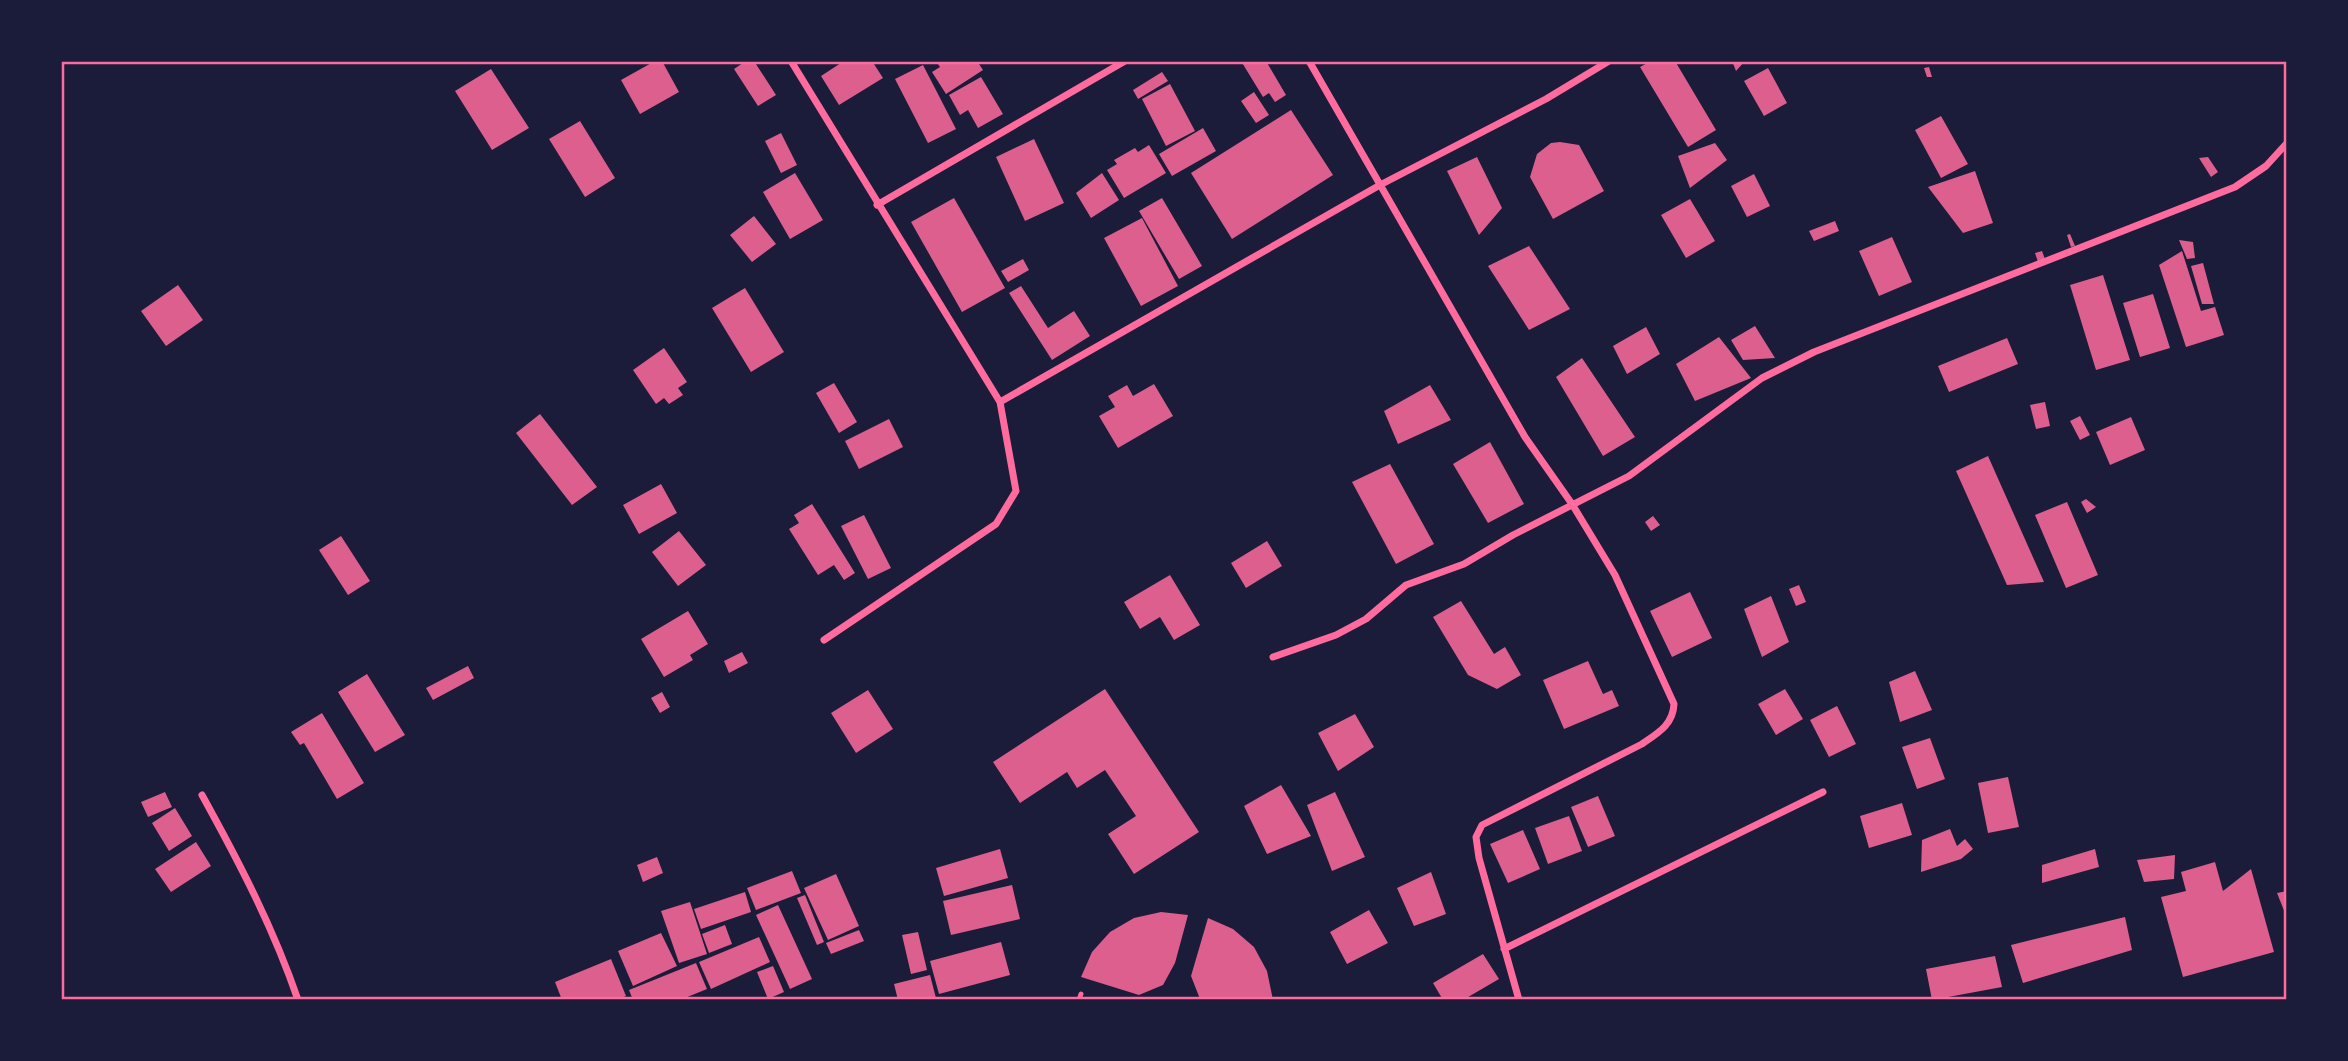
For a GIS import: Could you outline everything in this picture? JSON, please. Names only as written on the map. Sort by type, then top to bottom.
[{"type":"street","points":[[791,61],[1000,402],[1016,491],[996,524],[824,640]]},
{"type":"street","points":[[877,205],[1125,61]]},
{"type":"street","points":[[1309,61],[1525,438],[1572,504],[1615,575],[1674,704],[1674,715],[1665,728],[1642,744],[1482,825],[1476,837],[1479,858],[1518,1000]]},
{"type":"street","points":[[1000,402],[1380,185],[1546,99],[1609,61]]},
{"type":"street","points":[[1273,657],[1336,635],[1366,620],[1406,585],[1464,564],[1572,504],[1629,476],[1762,378],[1814,352],[2235,187],[2266,166],[2287,143]]},
{"type":"street","points":[[1504,949],[1823,792]]},
{"type":"street","points":[[202,795],[254,889],[281,951],[298,1000]]},
{"type":"building","points":[[655,61],[662,61],[679,92],[640,114],[621,80]]},
{"type":"building","points":[[746,61],[754,61],[776,95],[758,106],[734,69]]},
{"type":"building","points":[[844,61],[872,61],[883,78],[839,105],[821,76]]},
{"type":"building","points":[[936,61],[977,61],[983,70],[946,94],[932,72],[940,67]]},
{"type":"building","points":[[1241,61],[1266,61],[1286,95],[1275,102],[1269,93],[1263,97]]},
{"type":"building","points":[[1651,61],[1675,61],[1716,130],[1688,147],[1640,67]]},
{"type":"building","points":[[1732,61],[1745,61],[1736,71]]},
{"type":"building","points":[[923,65],[956,129],[928,143],[895,79]]},
{"type":"building","points":[[1929,67],[1932,77],[1927,77],[1924,68]]},
{"type":"building","points":[[1768,68],[1787,103],[1764,116],[1744,81]]},
{"type":"building","points":[[491,69],[529,128],[492,150],[455,91]]},
{"type":"building","points":[[1162,72],[1168,81],[1138,99],[1133,90]]},
{"type":"building","points":[[981,77],[1003,114],[978,128],[968,110],[960,115],[949,95]]},
{"type":"building","points":[[1170,84],[1195,131],[1166,146],[1142,99]]},
{"type":"building","points":[[1254,92],[1269,115],[1256,123],[1241,101]]},
{"type":"building","points":[[1291,110],[1333,175],[1232,239],[1191,173]]},
{"type":"building","points":[[1941,116],[1968,164],[1941,178],[1915,130]]},
{"type":"building","points":[[580,121],[615,178],[585,197],[549,139]]},
{"type":"building","points":[[1203,128],[1216,151],[1172,176],[1159,154]]},
{"type":"building","points":[[781,133],[797,165],[781,173],[765,141]]},
{"type":"building","points":[[1034,139],[1064,203],[1025,221],[996,157]]},
{"type":"building","points":[[1551,143],[1579,145],[1604,191],[1553,219],[1530,177],[1537,154]]},
{"type":"building","points":[[1715,143],[1727,160],[1690,188],[1678,156]]},
{"type":"building","points":[[1149,145],[1166,173],[1124,198],[1107,170],[1117,164],[1114,160],[1135,148],[1138,152]]},
{"type":"building","points":[[1477,157],[1502,208],[1479,235],[1447,171]]},
{"type":"building","points":[[2208,157],[2218,172],[2211,177],[2199,158]]},
{"type":"building","points":[[1975,171],[1993,223],[1963,233],[1928,187]]},
{"type":"building","points":[[795,173],[823,220],[790,239],[763,192]]},
{"type":"building","points":[[1102,173],[1119,200],[1091,218],[1076,193]]},
{"type":"building","points":[[1754,174],[1770,206],[1747,217],[1731,186]]},
{"type":"building","points":[[954,198],[1005,288],[962,312],[911,222]]},
{"type":"building","points":[[1162,198],[1202,266],[1179,279],[1139,211]]},
{"type":"building","points":[[1690,199],[1715,241],[1686,258],[1661,215]]},
{"type":"building","points":[[754,216],[776,244],[752,262],[730,235]]},
{"type":"building","points":[[1142,218],[1178,286],[1141,306],[1104,238]]},
{"type":"building","points":[[1835,221],[1839,231],[1814,241],[1809,231]]},
{"type":"building","points":[[2070,234],[2075,246],[2071,247],[2067,235]]},
{"type":"building","points":[[1892,237],[1912,282],[1879,296],[1859,251]]},
{"type":"building","points":[[2179,240],[2193,242],[2195,258],[2187,259]]},
{"type":"building","points":[[1529,246],[1570,309],[1529,330],[1488,266]]},
{"type":"building","points":[[2042,251],[2045,259],[2038,262],[2035,253]]},
{"type":"building","points":[[2182,251],[2201,311],[2215,307],[2224,335],[2186,347],[2159,265]]},
{"type":"building","points":[[1023,259],[1029,270],[1008,282],[1001,271]]},
{"type":"building","points":[[2203,263],[2214,304],[2202,304],[2191,266]]},
{"type":"building","points":[[2103,275],[2130,360],[2096,370],[2070,285]]},
{"type":"building","points":[[178,285],[203,320],[166,346],[141,311]]},
{"type":"building","points":[[1021,286],[1048,328],[1074,311],[1090,336],[1052,360],[1009,293]]},
{"type":"building","points":[[745,288],[784,352],[751,372],[712,308]]},
{"type":"building","points":[[2153,294],[2170,348],[2140,357],[2123,303]]},
{"type":"building","points":[[1755,326],[1775,358],[1743,360],[1731,340]]},
{"type":"building","points":[[1646,327],[1660,354],[1627,374],[1613,346]]},
{"type":"building","points":[[1719,337],[1751,378],[1695,401],[1676,364]]},
{"type":"building","points":[[2007,338],[2018,364],[1949,392],[1938,366]]},
{"type":"building","points":[[664,348],[687,382],[678,388],[683,395],[669,404],[664,398],[656,404],[633,370]]},
{"type":"building","points":[[1582,358],[1635,437],[1603,456],[1556,377]]},
{"type":"building","points":[[834,383],[857,422],[839,433],[816,393]]},
{"type":"building","points":[[1154,384],[1173,416],[1118,448],[1099,416],[1115,407],[1108,396],[1127,385],[1133,396]]},
{"type":"building","points":[[1430,385],[1451,420],[1398,444],[1384,411]]},
{"type":"building","points":[[2045,402],[2050,426],[2036,429],[2030,405]]},
{"type":"building","points":[[540,414],[597,487],[572,505],[516,433]]},
{"type":"building","points":[[2080,416],[2090,435],[2080,440],[2070,421]]},
{"type":"building","points":[[2131,417],[2145,450],[2110,465],[2096,432]]},
{"type":"building","points":[[889,419],[903,447],[859,469],[845,441]]},
{"type":"building","points":[[1490,442],[1524,504],[1488,523],[1453,464]]},
{"type":"building","points":[[1988,456],[2044,582],[2007,585],[1956,471]]},
{"type":"building","points":[[1390,464],[1434,544],[1396,564],[1352,482]]},
{"type":"building","points":[[661,484],[677,513],[639,534],[623,505]]},
{"type":"building","points":[[2086,499],[2096,507],[2087,513],[2081,502]]},
{"type":"building","points":[[2067,502],[2098,575],[2066,588],[2035,515]]},
{"type":"building","points":[[812,504],[855,573],[844,580],[834,565],[818,575],[789,529],[799,523],[794,515]]},
{"type":"building","points":[[864,515],[891,568],[868,579],[841,526]]},
{"type":"building","points":[[1653,516],[1660,525],[1651,531],[1645,522]]},
{"type":"building","points":[[679,531],[706,565],[678,586],[652,552]]},
{"type":"building","points":[[341,536],[370,581],[348,595],[319,550]]},
{"type":"building","points":[[1267,541],[1282,566],[1246,588],[1231,563]]},
{"type":"building","points":[[1170,575],[1200,625],[1174,640],[1160,617],[1140,629],[1124,602]]},
{"type":"building","points":[[1799,585],[1806,602],[1796,606],[1789,589]]},
{"type":"building","points":[[1690,592],[1712,638],[1672,657],[1650,611]]},
{"type":"building","points":[[1771,596],[1789,642],[1762,657],[1744,609]]},
{"type":"building","points":[[1461,601],[1494,654],[1505,647],[1521,675],[1497,689],[1468,675],[1433,617]]},
{"type":"building","points":[[688,611],[708,644],[690,655],[693,660],[664,677],[641,639]]},
{"type":"building","points":[[742,652],[748,663],[729,673],[724,661]]},
{"type":"building","points":[[1588,661],[1603,694],[1612,690],[1619,706],[1564,729],[1543,680]]},
{"type":"building","points":[[468,666],[474,678],[433,700],[426,688]]},
{"type":"building","points":[[1915,671],[1932,710],[1900,722],[1889,682]]},
{"type":"building","points":[[367,674],[405,735],[375,752],[338,692]]},
{"type":"building","points":[[1105,689],[1199,832],[1134,874],[1108,834],[1136,816],[1105,770],[1077,788],[1067,772],[1020,803],[993,762]]},
{"type":"building","points":[[1785,689],[1803,719],[1776,735],[1758,704]]},
{"type":"building","points":[[868,690],[893,729],[856,753],[831,713]]},
{"type":"building","points":[[662,692],[670,707],[660,713],[651,698]]},
{"type":"building","points":[[1837,706],[1856,744],[1829,757],[1810,720]]},
{"type":"building","points":[[322,713],[364,783],[337,799],[304,743],[300,745],[291,732]]},
{"type":"building","points":[[1355,714],[1374,747],[1338,771],[1318,733]]},
{"type":"building","points":[[1930,738],[1945,779],[1917,789],[1902,747]]},
{"type":"building","points":[[2008,777],[2019,827],[1988,833],[1978,783]]},
{"type":"building","points":[[1281,785],[1311,836],[1267,854],[1244,806]]},
{"type":"building","points":[[165,792],[172,807],[148,817],[141,802]]},
{"type":"building","points":[[1335,792],[1365,857],[1332,871],[1307,805]]},
{"type":"building","points":[[1598,796],[1615,836],[1588,847],[1571,807]]},
{"type":"building","points":[[1902,803],[1912,835],[1869,848],[1860,816]]},
{"type":"building","points":[[175,808],[192,836],[169,851],[152,823]]},
{"type":"building","points":[[1569,816],[1582,851],[1548,864],[1535,828]]},
{"type":"building","points":[[1950,829],[1957,846],[1965,839],[1973,849],[1961,859],[1921,872],[1922,840]]},
{"type":"building","points":[[1523,830],[1540,869],[1508,883],[1490,844]]},
{"type":"building","points":[[196,842],[211,866],[171,892],[155,869]]},
{"type":"building","points":[[1000,849],[1008,878],[944,896],[936,868]]},
{"type":"building","points":[[2095,849],[2099,867],[2042,883],[2042,865]]},
{"type":"building","points":[[2175,855],[2174,879],[2144,882],[2137,860]]},
{"type":"building","points":[[657,857],[663,873],[643,882],[637,865]]},
{"type":"building","points":[[2215,862],[2223,891],[2251,869],[2274,952],[2183,977],[2161,897],[2186,891],[2181,872]]},
{"type":"building","points":[[792,871],[801,893],[756,910],[747,888]]},
{"type":"building","points":[[1431,872],[1446,914],[1414,926],[1397,888]]},
{"type":"building","points":[[836,874],[859,926],[828,940],[804,888]]},
{"type":"building","points":[[1012,885],[1020,919],[951,935],[943,901]]},
{"type":"building","points":[[2287,891],[2287,918],[2277,893]]},
{"type":"building","points":[[745,892],[751,912],[701,929],[694,909]]},
{"type":"building","points":[[805,895],[824,942],[817,945],[797,898]]},
{"type":"building","points":[[690,902],[707,954],[679,963],[661,911]]},
{"type":"building","points":[[778,905],[812,979],[790,989],[756,915]]},
{"type":"building","points":[[1369,910],[1388,943],[1347,964],[1330,932]]},
{"type":"building","points":[[1161,912],[1188,915],[1175,963],[1163,985],[1139,995],[1081,977],[1092,952],[1110,932],[1134,918]]},
{"type":"building","points":[[2125,917],[2132,950],[2023,983],[2011,945]]},
{"type":"building","points":[[1208,918],[1233,929],[1254,947],[1267,971],[1273,1000],[1200,999],[1191,976]]},
{"type":"building","points":[[725,925],[732,944],[709,953],[702,934]]},
{"type":"building","points":[[859,930],[864,941],[831,954],[826,943]]},
{"type":"building","points":[[918,932],[927,970],[911,974],[902,935]]},
{"type":"building","points":[[661,933],[677,966],[633,986],[618,951]]},
{"type":"building","points":[[759,937],[770,962],[711,989],[699,962]]},
{"type":"building","points":[[1001,942],[1010,975],[939,994],[930,961]]},
{"type":"building","points":[[1483,954],[1499,979],[1463,1000],[1443,1000],[1433,983]]},
{"type":"building","points":[[1995,956],[2002,987],[1932,1000],[1926,969]]},
{"type":"building","points":[[611,959],[626,996],[617,1000],[562,1000],[555,982]]},
{"type":"building","points":[[696,963],[707,989],[680,1000],[633,1000],[629,990]]},
{"type":"building","points":[[773,966],[784,992],[768,999],[757,972]]},
{"type":"building","points":[[930,975],[936,998],[898,1000],[894,984]]}]
